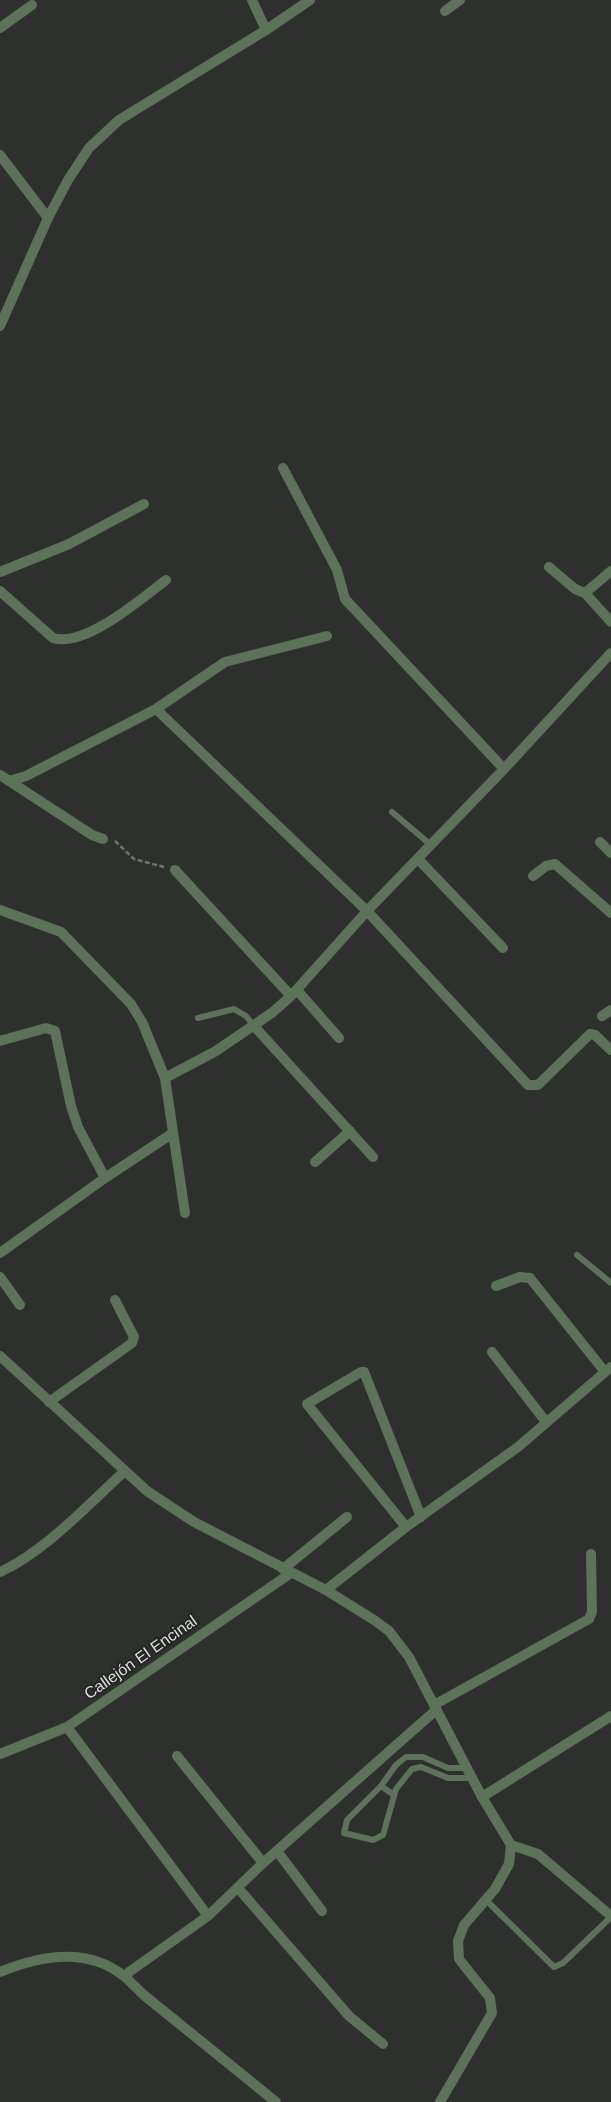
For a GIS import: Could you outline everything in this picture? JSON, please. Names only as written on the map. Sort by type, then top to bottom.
[{"type":"street","points":[[252,0],[266,30]]},
{"type":"street","points":[[0,326],[48,218],[78,164],[89,148],[106,130],[266,30],[310,0]]},
{"type":"street","points":[[444,11],[460,0]]},
{"type":"street","points":[[0,28],[32,6]]},
{"type":"street","points":[[0,155],[48,218]]},
{"type":"street","points":[[282,468],[337,570],[345,599],[504,769]]},
{"type":"street","points":[[0,572],[76,541],[144,504]]},
{"type":"street","points":[[550,567],[575,589],[585,593],[611,622]]},
{"type":"street","points":[[585,593],[611,571]]},
{"type":"street","points":[[0,591],[52,637],[64,639],[98,629],[166,580]]},
{"type":"street","points":[[4,778],[26,776],[156,709],[225,662],[327,636]]},
{"type":"street","points":[[165,1078],[216,1051],[254,1026],[294,993],[367,911],[504,769],[611,653]]},
{"type":"street","points":[[156,709],[367,911],[528,1085],[538,1085],[590,1034],[595,1035],[611,1050]]},
{"type":"street","points":[[4,778],[92,835],[103,839]]},
{"type":"street","points":[[600,842],[611,852]]},
{"type":"street","points":[[418,859],[503,948]]},
{"type":"street","points":[[533,876],[546,866],[555,864],[611,913]]},
{"type":"street","points":[[175,870],[339,1038]]},
{"type":"street","points":[[0,910],[61,932],[131,1004],[142,1022],[165,1078],[184,1213]]},
{"type":"street","points":[[602,1016],[611,1010]]},
{"type":"street","points":[[254,1026],[373,1157]]},
{"type":"street","points":[[0,1041],[46,1028],[55,1031],[71,1106],[78,1127],[105,1178]]},
{"type":"street","points":[[315,1162],[350,1131]]},
{"type":"street","points":[[0,1252],[173,1133]]},
{"type":"street","points":[[0,1277],[20,1305]]},
{"type":"street","points":[[326,1590],[406,1528],[518,1447],[608,1370],[530,1278],[520,1277],[496,1286]]},
{"type":"street","points":[[49,1402],[132,1343],[134,1337],[115,1300]]},
{"type":"street","points":[[492,1352],[546,1422]]},
{"type":"street","points":[[0,1356],[147,1491],[173,1509],[326,1590],[374,1620],[388,1631],[409,1657],[466,1768],[511,1845],[509,1864],[495,1889],[464,1925],[458,1941],[459,1959],[490,1998],[492,2013],[440,2102]]},
{"type":"street","points":[[406,1528],[307,1404],[364,1372],[421,1517]]},
{"type":"street","points":[[0,1572],[13,1566],[55,1534],[125,1471]]},
{"type":"street","name":"Callejón El Encinal","points":[[0,1754],[67,1728],[287,1571],[347,1517]]},
{"type":"street","points":[[126,1978],[130,1972],[208,1916],[277,1850],[435,1707],[589,1619],[592,1612],[592,1554]]},
{"type":"street","points":[[482,1797],[611,1716]]},
{"type":"street","points":[[67,1728],[208,1916]]},
{"type":"street","points":[[177,1756],[263,1863]]},
{"type":"street","points":[[511,1845],[538,1854],[611,1916]]},
{"type":"street","points":[[277,1850],[322,1911]]},
{"type":"street","points":[[238,1888],[349,2016],[384,2044]]},
{"type":"street","points":[[0,1972],[41,1958],[68,1956],[98,1961],[126,1978],[144,1996],[276,2102]]},
{"type":"lane","points":[[392,812],[431,845]]},
{"type":"lane","points":[[198,1018],[234,1009],[246,1016],[254,1026]]},
{"type":"lane","points":[[577,1256],[611,1283]]},
{"type":"lane","points":[[466,1768],[448,1768],[423,1757],[406,1757],[396,1765],[380,1786],[346,1820],[344,1833],[372,1840],[378,1839],[383,1835],[394,1795],[407,1772],[416,1768],[421,1767],[448,1778],[472,1778]]},
{"type":"lane","points":[[380,1786],[394,1795]]},
{"type":"lane","points":[[486,1900],[554,1967],[563,1963],[611,1916]]},
{"type":"path","points":[[103,839],[117,842],[134,859],[175,870]]}]
